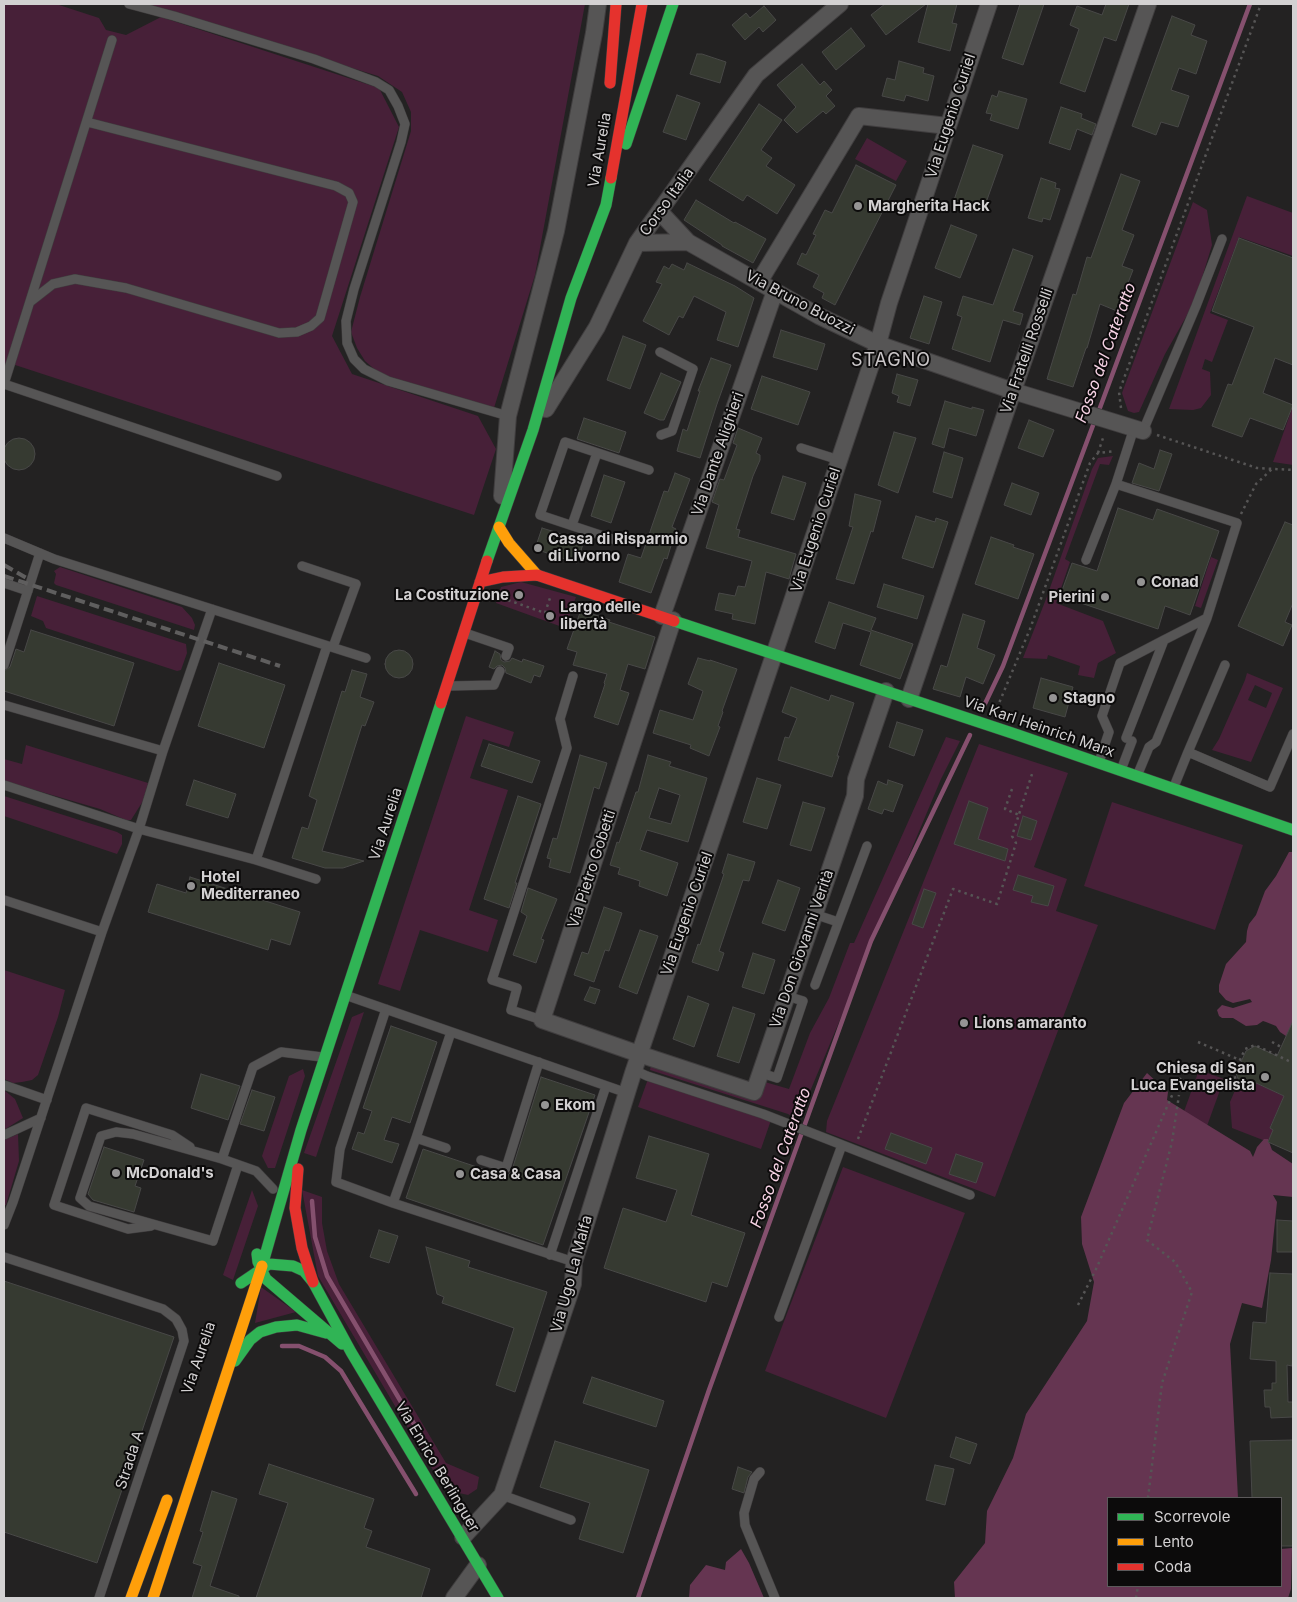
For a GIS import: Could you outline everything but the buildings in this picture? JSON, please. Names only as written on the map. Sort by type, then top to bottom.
[{"type":"main road","points":[[616,4],[609,88],[627,4]]},
{"type":"main road","name":"Via Aurelia","points":[[153,1598],[250,1307],[284,1193],[300,1130],[346,995],[480,582],[533,430],[571,298],[606,205],[642,4]]},
{"type":"main road","points":[[606,205],[673,4]]},
{"type":"main road","name":"Via Aurelia","points":[[571,298],[581,239]]},
{"type":"main road","points":[[500,524],[509,543],[537,575]]},
{"type":"main road","points":[[480,582],[503,577],[537,575]]},
{"type":"main road","name":"Via Karl Heinrich Marx","points":[[537,575],[1121,770],[1293,830]]},
{"type":"main road","name":"Via Aurelia","points":[[267,1208],[273,1189],[300,1130]]},
{"type":"main road","name":"Via Enrico Berlinguer","points":[[300,1130],[295,1208],[302,1248],[313,1282],[351,1352],[498,1598]]},
{"type":"main road","points":[[256,1240],[257,1256],[261,1269],[240,1287],[256,1240]]},
{"type":"main road","name":"Via Enrico Berlinguer","points":[[313,1282],[304,1271],[293,1266],[269,1264],[261,1269],[266,1278],[351,1352]]},
{"type":"main road","name":"Via Enrico Berlinguer","points":[[227,1376],[250,1340],[260,1332],[276,1327],[297,1325],[312,1328],[334,1338]]},
{"type":"main road","points":[[132,1598],[172,1486]]},
{"type":"street","points":[[500,524],[508,416],[556,231],[598,4]]},
{"type":"street","name":"Corso Italia","points":[[533,430],[597,327],[637,244],[756,75],[840,4]]},
{"type":"street","name":"Via Eugenio Curiel","points":[[637,1062],[775,654],[989,4]]},
{"type":"street","name":"Via Fratelli Rosselli","points":[[909,699],[1013,391],[1148,4]]},
{"type":"street","points":[[759,282],[859,116],[948,126]]},
{"type":"street","name":"Via Bruno Buozzi","points":[[660,212],[688,242],[819,316],[878,344],[1013,391],[1089,414],[1105,424],[1133,428]]},
{"type":"street","points":[[637,244],[688,242]]},
{"type":"street","name":"Via Dante Alighieri","points":[[668,618],[774,291]]},
{"type":"street","name":"Via Pietro Gobetti","points":[[542,1020],[668,618]]},
{"type":"street","name":"Via Don Giovanni Verità","points":[[637,1062],[754,1092],[855,796],[856,779],[886,691]]},
{"type":"street","points":[[542,1020],[637,1062]]},
{"type":"street","name":"Via Ugo La Malfa","points":[[463,1537],[502,1495],[573,1284],[574,1262],[637,1062]]},
{"type":"street","points":[[454,1598],[478,1565]]},
{"type":"lane","points":[[129,4],[314,59],[376,82],[389,90],[405,124],[354,289],[346,321],[347,342],[354,359],[364,369],[388,381],[508,416]]},
{"type":"lane","points":[[112,40],[4,384],[277,476]]},
{"type":"lane","points":[[30,302],[53,284],[75,279],[126,288],[279,332],[297,332],[311,326],[320,318],[353,202],[349,192],[336,186],[87,122]]},
{"type":"lane","points":[[1086,560],[1116,484],[1133,428],[1196,306],[1222,239]]},
{"type":"lane","points":[[660,352],[693,369],[672,431],[661,435]]},
{"type":"lane","points":[[615,540],[540,514],[565,442],[649,470]]},
{"type":"lane","points":[[801,448],[839,460]]},
{"type":"lane","points":[[572,525],[597,453]]},
{"type":"lane","points":[[1116,484],[1237,523],[1207,618],[1156,742],[1149,747],[1137,776]]},
{"type":"lane","points":[[4,538],[40,553],[366,658]]},
{"type":"lane","points":[[4,665],[40,553]]},
{"type":"lane","points":[[256,860],[330,646],[356,584],[302,566]]},
{"type":"lane","points":[[4,584],[28,591]]},
{"type":"lane","points":[[4,1224],[212,609]]},
{"type":"lane","points":[[1098,763],[1109,732],[1102,716],[1120,663],[1207,618]]},
{"type":"lane","points":[[464,633],[509,648],[506,656]]},
{"type":"lane","points":[[1121,770],[1129,739],[1164,640]]},
{"type":"lane","points":[[1173,789],[1225,665]]},
{"type":"lane","points":[[446,686],[494,685],[500,671]]},
{"type":"lane","points":[[542,1020],[511,1010],[517,988],[492,980],[567,748],[560,719],[573,676]]},
{"type":"lane","points":[[4,705],[163,751]]},
{"type":"lane","points":[[1188,752],[1270,787],[1293,734]]},
{"type":"lane","points":[[4,785],[138,829],[256,860],[316,879]]},
{"type":"lane","points":[[815,985],[867,846]]},
{"type":"lane","points":[[4,900],[102,932]]},
{"type":"lane","points":[[814,914],[838,922]]},
{"type":"lane","points":[[346,995],[627,1094]]},
{"type":"lane","points":[[386,1009],[340,1149],[336,1182],[393,1204],[574,1262]]},
{"type":"lane","points":[[393,1204],[451,1032]]},
{"type":"lane","points":[[222,1159],[253,1067],[281,1052],[325,1057]]},
{"type":"lane","points":[[481,1160],[506,1168],[539,1062]]},
{"type":"lane","points":[[637,1062],[970,1195]]},
{"type":"lane","points":[[4,1085],[47,1100]]},
{"type":"lane","points":[[550,1255],[606,1086]]},
{"type":"lane","points":[[156,1225],[128,1229],[54,1205],[86,1108],[172,1136],[200,1153]]},
{"type":"lane","points":[[4,1135],[41,1118]]},
{"type":"lane","points":[[238,1165],[212,1241],[89,1206],[80,1198],[101,1136],[116,1132],[134,1134],[164,1142],[222,1159],[256,1171],[273,1189]]},
{"type":"lane","points":[[416,1138],[446,1148]]},
{"type":"lane","points":[[779,1317],[842,1145]]},
{"type":"lane","name":"Strada A","points":[[4,1256],[163,1309],[176,1319],[182,1330],[184,1341],[99,1598]]},
{"type":"lane","points":[[760,1472],[754,1479],[744,1513],[745,1525],[775,1598]]},
{"type":"lane","points":[[502,1495],[571,1520]]},
{"type":"path","points":[[1261,4],[1119,392],[1133,428],[1257,468],[1293,470]]},
{"type":"path","points":[[997,708],[1030,629],[1090,463],[1098,453],[1105,424]]},
{"type":"path","points":[[1098,453],[1115,451]]},
{"type":"path","points":[[1237,523],[1256,484],[1272,469]]},
{"type":"path","points":[[502,598],[545,613],[551,596]]},
{"type":"path","points":[[854,1149],[953,889],[997,904],[1016,843],[1012,836],[1032,774]]},
{"type":"path","points":[[1012,789],[1005,809],[1019,815]]},
{"type":"path","points":[[1198,1042],[1240,1061]]},
{"type":"path","points":[[1272,1042],[1281,1047]]},
{"type":"path","points":[[1238,1085],[1234,1073],[1245,1049],[1255,1045],[1293,1063]]},
{"type":"path","points":[[1078,1305],[1097,1267],[1177,1084],[1189,1063]]},
{"type":"path","points":[[1148,1497],[1162,1383],[1192,1292],[1175,1262],[1147,1240],[1172,1142],[1179,1095]]},
{"type":"shaded area","points":[[4,4],[56,4],[99,18],[106,30],[126,35],[161,17],[379,88],[399,127],[332,336],[352,374],[478,416],[496,449],[474,515],[9,363],[4,370]]},
{"type":"shaded area","points":[[144,4],[585,4],[535,275],[494,408],[380,374],[365,361],[357,348],[351,332],[411,131],[411,112],[402,92],[378,76]]},
{"type":"shaded area","points":[[867,138],[907,161],[896,181],[855,159]]},
{"type":"shaded area","points":[[1247,196],[1293,213],[1293,256],[1239,237],[1210,313],[1228,320],[1212,362],[1205,359],[1202,369],[1210,372],[1211,395],[1201,408],[1193,410],[1169,409]]},
{"type":"shaded area","points":[[1193,202],[1207,210],[1212,245],[1195,301],[1165,354],[1139,412],[1134,413],[1128,411],[1122,393]]},
{"type":"shaded area","points":[[1293,406],[1293,465],[1273,462]]},
{"type":"shaded area","points":[[1113,456],[1109,465],[1100,464],[1065,559],[1070,562],[1056,603],[1103,621],[1116,653],[1098,663],[1094,678],[1078,675],[1080,666],[1048,655],[1047,659],[1023,658],[1092,469],[1098,458]]},
{"type":"shaded area","points":[[1211,557],[1218,560],[1201,608],[1195,606]]},
{"type":"shaded area","points":[[60,567],[182,607],[192,618],[195,625],[194,630],[56,585],[54,583],[56,574],[54,571]]},
{"type":"shaded area","name":"Largo delle libertà","points":[[521,582],[576,597],[565,628],[496,603],[501,587]]},
{"type":"shaded area","points":[[37,596],[186,644],[187,653],[181,670],[177,671],[46,628],[43,621],[31,616]]},
{"type":"shaded area","points":[[1247,673],[1283,688],[1251,762],[1212,750],[1219,739]],"holes":[[[1255,685],[1272,693],[1266,708],[1248,700]]]},
{"type":"shaded area","points":[[466,716],[514,732],[509,747],[483,739],[470,778],[508,790],[469,910],[498,920],[488,952],[420,930],[400,991],[378,984]]},
{"type":"shaded area","points":[[946,737],[960,741],[941,779],[798,1120],[788,1114],[650,1070],[651,1065],[757,1100],[765,1082],[789,1089],[810,1033],[829,998],[850,943],[854,943]]},
{"type":"shaded area","name":"Lions amaranto","points":[[979,744],[1068,773],[1034,867],[1067,879],[1056,911],[1098,925],[995,1197],[826,1132],[827,1121]]},
{"type":"shaded area","points":[[26,745],[148,783],[143,801],[131,820],[126,820],[100,809],[4,781],[4,759],[22,764]]},
{"type":"shaded area","points":[[4,796],[117,832],[122,835],[122,844],[117,854],[4,816]]},
{"type":"shaded area","points":[[1112,802],[1243,845],[1215,930],[1084,886]]},
{"type":"shaded area","points":[[1289,852],[1293,852],[1293,1036],[1286,1036],[1276,1026],[1263,1021],[1257,1025],[1246,1026],[1233,1018],[1222,1018],[1217,1010],[1222,1005],[1233,1008],[1252,1002],[1250,999],[1233,1003],[1226,1000],[1219,992],[1219,985],[1226,964],[1246,942],[1249,924],[1256,915],[1265,891],[1276,876]]},
{"type":"shaded area","points":[[4,970],[65,990],[58,1017],[38,1075],[32,1080],[13,1083],[4,1079]]},
{"type":"shaded area","points":[[364,1012],[316,1157],[304,1153],[352,1017]]},
{"type":"shaded area","points":[[303,1069],[305,1076],[275,1168],[268,1168],[262,1156],[289,1076]]},
{"type":"shaded area","points":[[1199,1070],[1224,1079],[1207,1126],[1182,1117]]},
{"type":"shaded area","points":[[1147,1073],[1168,1092],[1167,1100],[1250,1151],[1253,1157],[1257,1147],[1264,1139],[1268,1139],[1272,1150],[1293,1164],[1293,1197],[1273,1195],[1277,1202],[1271,1260],[1262,1308],[1242,1303],[1230,1344],[1238,1497],[1107,1497],[1107,1587],[1282,1587],[1282,1549],[1292,1548],[1291,1589],[1288,1598],[955,1598],[954,1582],[985,1543],[987,1511],[1013,1458],[1026,1414],[1087,1321],[1094,1282],[1082,1244],[1081,1217],[1124,1103]]},
{"type":"shaded area","points":[[648,1079],[771,1120],[761,1149],[638,1107]]},
{"type":"shaded area","points":[[1239,1081],[1252,1087],[1254,1082],[1284,1096],[1270,1127],[1273,1130],[1268,1142],[1232,1128],[1230,1102]]},
{"type":"shaded area","points":[[4,1090],[15,1099],[23,1118],[4,1130]]},
{"type":"shaded area","points":[[18,1134],[19,1161],[6,1205],[4,1205],[4,1140]]},
{"type":"shaded area","points":[[843,1167],[965,1213],[886,1418],[765,1371]]},
{"type":"shaded area","points":[[252,1190],[258,1206],[233,1280],[223,1275]]},
{"type":"shaded area","points":[[302,1190],[322,1197],[322,1223],[327,1251],[339,1284],[446,1463],[479,1477],[477,1489],[468,1495],[450,1491],[440,1482],[318,1276]]},
{"type":"shaded area","points":[[261,1287],[296,1312],[255,1323]]},
{"type":"shaded area","points":[[741,1549],[764,1598],[689,1598],[690,1585],[706,1565],[725,1570],[726,1562]]},
{"type":"waterway","name":"Fosso del Cateratto","points":[[1098,413],[1250,4]]},
{"type":"waterway","name":"Fosso del Cateratto","points":[[982,710],[1003,666],[1095,420]]},
{"type":"waterway","name":"Fosso del Cateratto","points":[[638,1598],[709,1390],[871,941],[970,735]]},
{"type":"waterway","points":[[312,1201],[315,1237],[327,1276],[424,1441]]},
{"type":"waterway","points":[[282,1346],[299,1346],[325,1357],[341,1371],[416,1494]]},
{"type":"railway","points":[[4,565],[30,580]]},
{"type":"railway","points":[[4,576],[280,666]]},
{"type":"traffic: fast","points":[[626,144],[673,4]]},
{"type":"traffic: fast","points":[[487,561],[533,430],[571,298],[606,205],[611,178]]},
{"type":"traffic: fast","points":[[674,621],[1015,734],[1293,830]]},
{"type":"traffic: fast","points":[[262,1266],[301,1130],[441,703]]},
{"type":"traffic: fast","points":[[257,1254],[258,1262],[266,1279],[342,1344]]},
{"type":"traffic: fast","points":[[241,1283],[269,1264],[293,1266],[304,1271],[313,1282],[351,1352],[498,1598]]},
{"type":"traffic: fast","points":[[235,1361],[250,1340],[260,1332],[276,1327],[297,1325],[326,1333]]},
{"type":"traffic: slow","points":[[499,527],[509,543],[537,575]]},
{"type":"traffic: slow","points":[[153,1598],[262,1266]]},
{"type":"traffic: slow","points":[[131,1598],[167,1500]]},
{"type":"traffic: jam","points":[[610,83],[616,4]]},
{"type":"traffic: jam","points":[[611,178],[642,4]]},
{"type":"traffic: jam","points":[[441,703],[487,561]]},
{"type":"traffic: jam","points":[[480,582],[503,577],[537,575],[674,621]]},
{"type":"traffic: jam","points":[[298,1169],[295,1208],[302,1248],[313,1282]]},
{"type":"place","name":"Margherita Hack","points":[[858,206]]},
{"type":"place","name":"Cassa di Risparmio di Livorno","points":[[538,548]]},
{"type":"place","name":"Conad","points":[[1141,582]]},
{"type":"place","name":"La Costituzione","points":[[519,595]]},
{"type":"place","name":"Pierini","points":[[1105,597]]},
{"type":"place","name":"Largo delle libertà","points":[[550,616]]},
{"type":"place","name":"Stagno","points":[[1053,698]]},
{"type":"place","name":"Hotel Mediterraneo","points":[[191,886]]},
{"type":"place","name":"Lions amaranto","points":[[964,1023]]},
{"type":"place","name":"Chiesa di San Luca Evangelista","points":[[1265,1077]]},
{"type":"place","name":"Ekom","points":[[545,1105]]},
{"type":"place","name":"McDonald's","points":[[116,1173]]},
{"type":"place","name":"Casa & Casa","points":[[460,1174]]},
{"type":"district","name":"STAGNO","points":[[891,361]]}]
